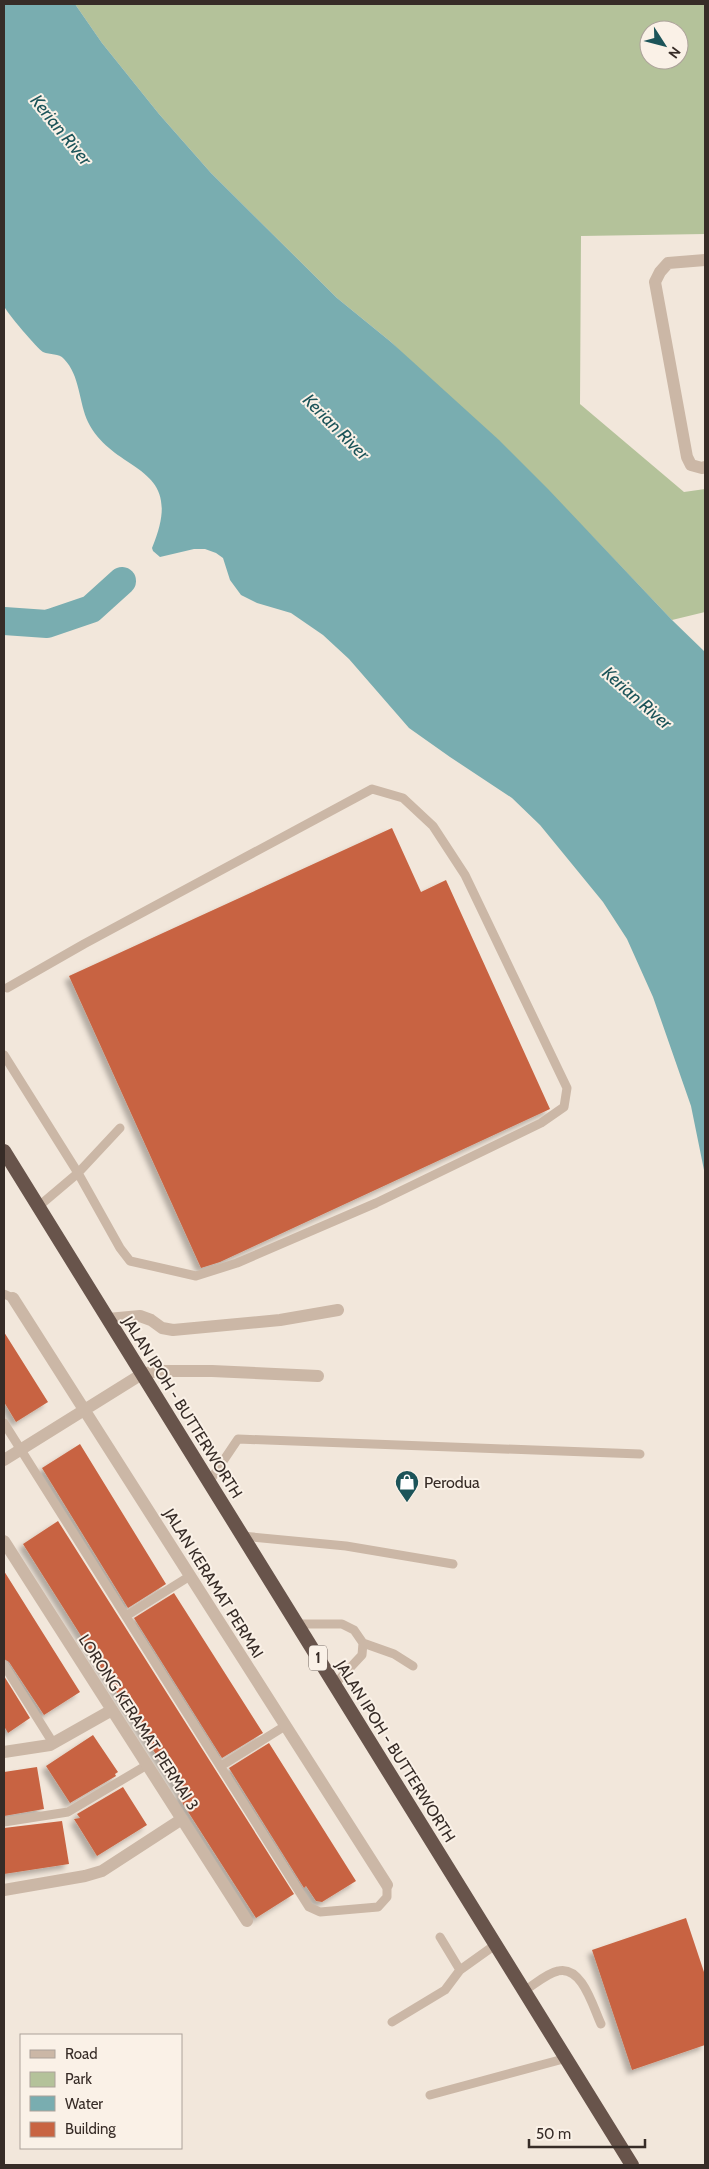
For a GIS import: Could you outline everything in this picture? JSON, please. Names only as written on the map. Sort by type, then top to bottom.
[{"type":"highway","name":"JALAN IPOH - BUTTERWORTH","points":[[4,1151],[632,2165]]},
{"type":"street","points":[[705,260],[668,263],[660,272],[655,282],[687,457],[691,465],[705,467]]},
{"type":"street","name":"JALAN KERAMAT PERMAI","points":[[8,1296],[84,1410],[388,1885]]},
{"type":"street","points":[[108,1319],[140,1316],[162,1328],[173,1330],[280,1320],[338,1310]]},
{"type":"street","points":[[4,1460],[142,1374],[157,1371],[203,1371],[318,1376]]},
{"type":"street","name":"LORONG KERAMAT PERMAI 3","points":[[4,1541],[248,1921]]},
{"type":"street","points":[[4,1752],[53,1743],[112,1710]]},
{"type":"street","points":[[4,1890],[86,1876],[102,1871],[182,1819]]},
{"type":"lane","points":[[4,1055],[78,1173],[120,1248],[130,1261],[196,1276],[237,1262],[368,1207],[488,1150],[541,1123],[564,1107],[567,1088],[466,875],[433,826],[403,798],[372,789],[84,944],[8,988]]},
{"type":"lane","points":[[39,1206],[78,1173],[120,1128]]},
{"type":"lane","points":[[4,1422],[309,1907],[320,1912],[378,1907],[387,1897],[388,1885]]},
{"type":"lane","points":[[209,1482],[238,1439],[640,1454]]},
{"type":"lane","points":[[242,1536],[346,1546],[452,1564]]},
{"type":"lane","points":[[126,1616],[190,1576]]},
{"type":"lane","points":[[296,1624],[342,1624],[354,1630],[363,1643],[394,1654],[413,1666]]},
{"type":"lane","points":[[334,1685],[362,1655],[363,1643]]},
{"type":"lane","points":[[4,1665],[53,1743]]},
{"type":"lane","points":[[221,1766],[285,1726]]},
{"type":"lane","points":[[4,1822],[68,1812],[147,1765]]},
{"type":"lane","points":[[440,1938],[460,1970]]},
{"type":"lane","points":[[392,2022],[445,1990],[460,1970],[495,1945]]},
{"type":"lane","points":[[524,1991],[557,1971],[568,1971],[580,1979],[601,2024]]},
{"type":"lane","points":[[430,2095],[567,2058]]},
{"type":"green space","points":[[75,4],[705,4],[705,234],[581,236],[580,404],[684,492],[705,489],[705,612],[672,620],[594,538],[391,342],[337,298],[211,173],[159,114],[102,43]]},
{"type":"water","name":"Kerian River","points":[[4,4],[75,4],[102,43],[159,114],[211,173],[337,298],[391,342],[499,440],[705,652],[705,1175],[691,1106],[653,997],[627,939],[603,902],[540,825],[512,798],[409,728],[349,659],[323,635],[291,613],[257,603],[241,595],[230,580],[223,558],[216,553],[205,549],[194,549],[160,557],[153,551],[152,548],[161,520],[161,500],[155,485],[144,473],[114,452],[100,439],[88,422],[73,373],[64,359],[60,356],[43,352],[6,310],[3,302]]},
{"type":"building","points":[[392,828],[421,892],[446,880],[550,1109],[220,1262],[201,1268],[69,976]]},
{"type":"building","points":[[4,1332],[48,1402],[16,1422],[4,1402]]},
{"type":"building","points":[[80,1444],[166,1584],[128,1608],[42,1468]]},
{"type":"building","points":[[58,1521],[294,1894],[256,1918],[178,1796],[181,1794],[23,1544]]},
{"type":"building","points":[[4,1571],[80,1692],[44,1715],[9,1662],[4,1659]]},
{"type":"building","points":[[174,1593],[263,1733],[222,1758],[134,1618]]},
{"type":"building","points":[[4,1676],[30,1718],[8,1733],[4,1726]]},
{"type":"building","points":[[93,1735],[118,1772],[115,1774],[116,1776],[70,1803],[46,1766]]},
{"type":"building","points":[[269,1743],[356,1881],[322,1902],[316,1901],[306,1886],[304,1888],[229,1768]]},
{"type":"building","points":[[37,1767],[44,1809],[4,1816],[4,1772]]},
{"type":"building","points":[[123,1787],[147,1825],[97,1856],[74,1819],[80,1818],[77,1814]]},
{"type":"building","points":[[62,1821],[69,1864],[4,1874],[4,1828]]},
{"type":"building","points":[[686,1918],[705,1975],[705,2045],[632,2070],[592,1950]]},
{"type":"waterway","points":[[4,621],[47,624],[91,609],[122,581]]},
{"type":"place","name":"Perodua","points":[[407,1503]]}]
